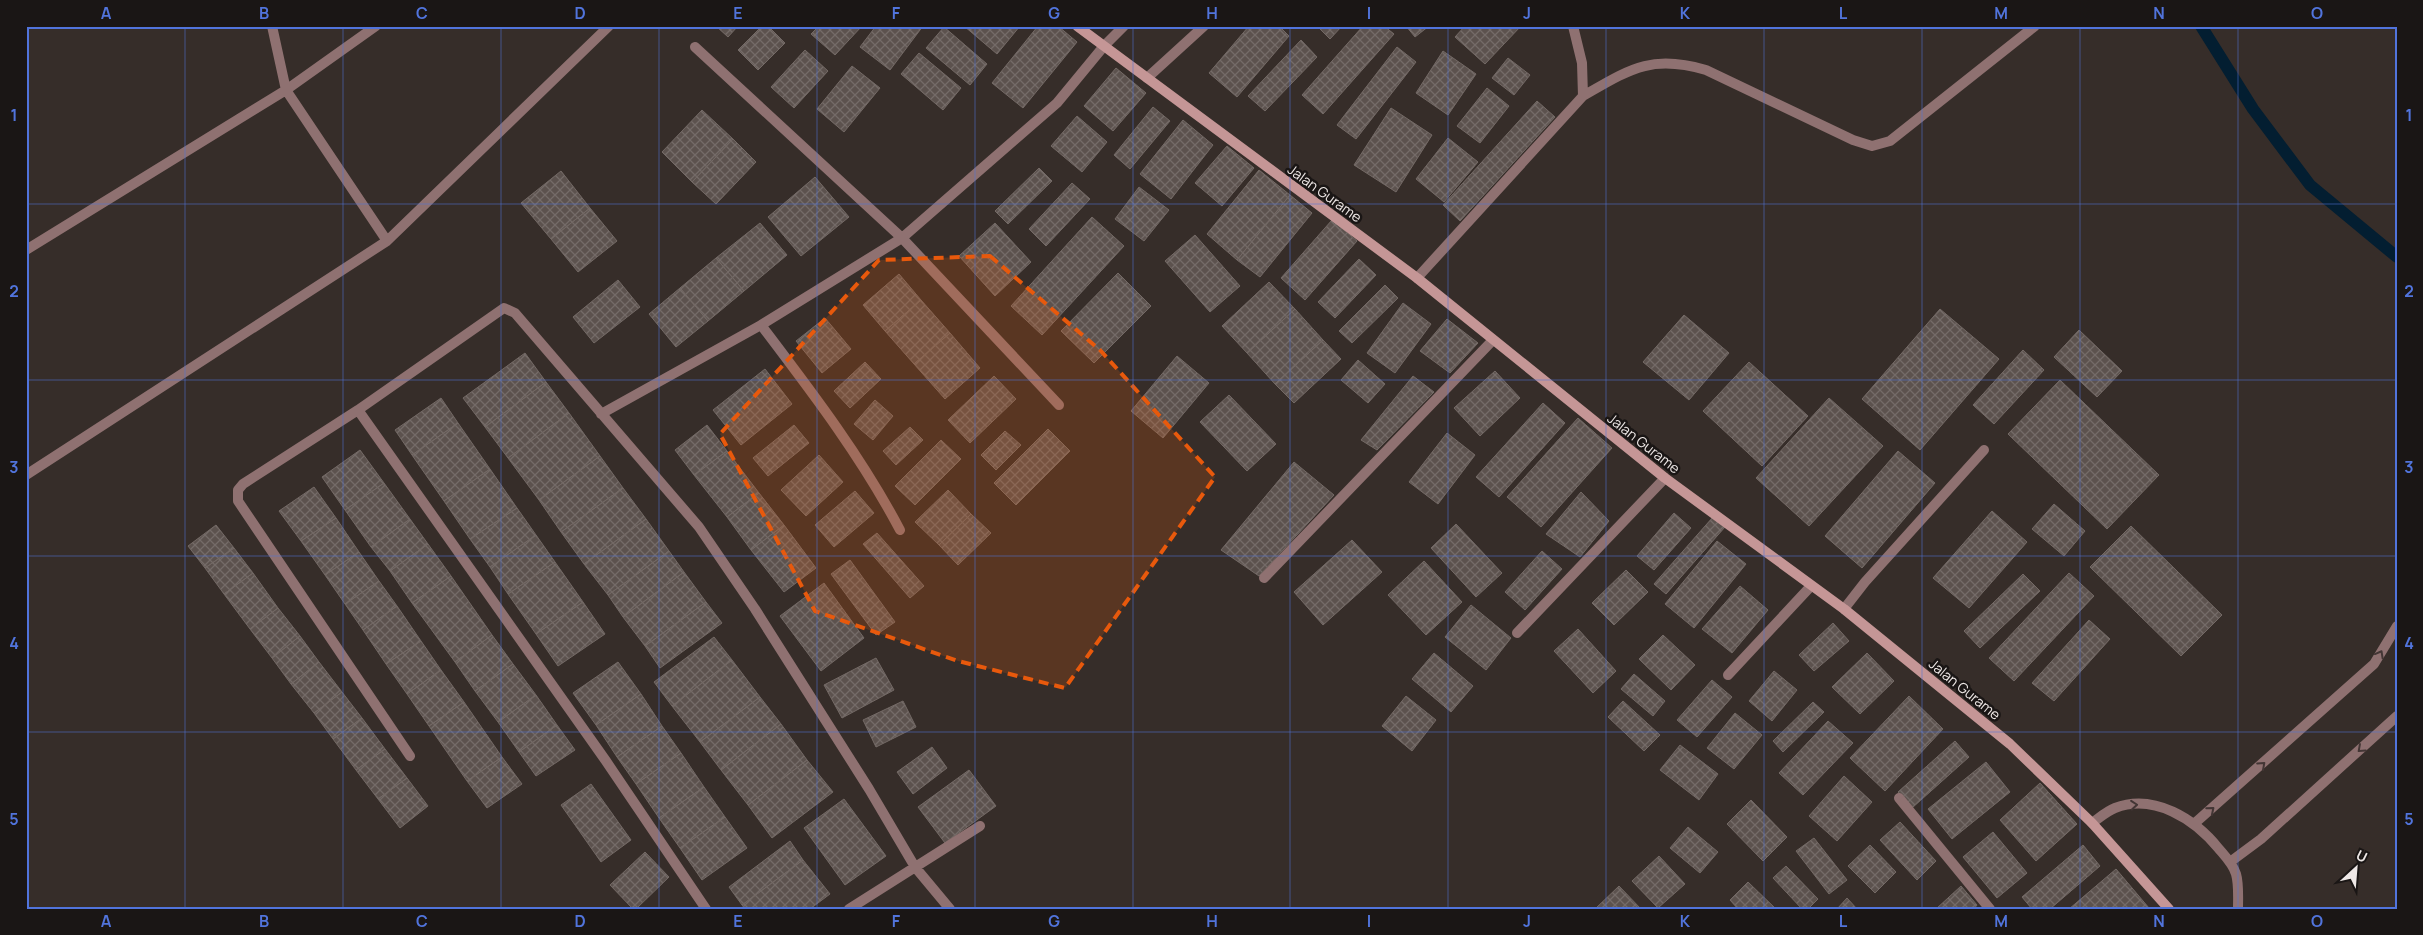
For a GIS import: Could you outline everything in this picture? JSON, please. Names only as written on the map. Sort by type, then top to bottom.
[{"type":"street","points":[[272,26],[286,90],[387,241]]},
{"type":"street","points":[[26,250],[286,90],[376,26]]},
{"type":"street","points":[[26,475],[387,241],[609,26]]},
{"type":"street","name":"Jalan Gurame","points":[[1077,26],[1417,278],[1665,478],[1844,609],[2010,744],[2092,823],[2164,907]]},
{"type":"street","points":[[601,414],[760,325],[902,238],[1057,103],[1104,46],[1124,26]]},
{"type":"street","points":[[1147,78],[1204,26]]},
{"type":"street","points":[[1573,26],[1582,63],[1583,96]]},
{"type":"street","points":[[1417,278],[1583,96],[1618,76],[1650,63],[1684,63],[1706,70],[1853,140],[1872,146],[1890,141],[2035,26]]},
{"type":"street","points":[[696,47],[902,238],[1059,405]]},
{"type":"street","points":[[410,756],[238,501],[238,490],[243,484],[358,410],[504,308],[515,313],[699,527],[755,609],[869,789],[915,867],[950,909]]},
{"type":"street","points":[[760,325],[818,400],[873,480],[900,530]]},
{"type":"street","points":[[1264,578],[1493,340]]},
{"type":"street","points":[[358,410],[606,761],[706,909]]},
{"type":"street","points":[[1844,609],[1865,582],[1984,450]]},
{"type":"street","points":[[1517,633],[1665,478]]},
{"type":"street","points":[[1728,675],[1811,586]]},
{"type":"street","points":[[2195,824],[2374,664],[2394,639],[2397,626]]},
{"type":"street","points":[[2230,862],[2261,839],[2397,716]]},
{"type":"street","points":[[1898,798],[1990,909]]},
{"type":"street","points":[[2092,823],[2114,808],[2135,804],[2153,805],[2180,814],[2195,824],[2230,862],[2236,875],[2238,909]]},
{"type":"street","points":[[850,909],[980,826]]},
{"type":"highlighted area","points":[[990,256],[1100,350],[1215,477],[1065,688],[958,661],[815,611],[720,434],[879,260]]},
{"type":"building","points":[[716,26],[738,26],[728,37]]},
{"type":"building","points":[[762,26],[768,26],[785,43],[758,70],[738,50]]},
{"type":"building","points":[[819,26],[862,26],[835,55],[811,34]]},
{"type":"building","points":[[876,26],[923,26],[890,70],[860,47]]},
{"type":"building","points":[[964,26],[1020,26],[997,54]]},
{"type":"building","points":[[1038,26],[1058,26],[1077,42],[1023,108],[992,83]]},
{"type":"building","points":[[1249,26],[1279,26],[1289,36],[1237,97],[1209,73]]},
{"type":"building","points":[[1317,26],[1342,26],[1330,39]]},
{"type":"building","points":[[1363,26],[1384,26],[1394,34],[1323,114],[1302,95]]},
{"type":"building","points":[[1406,26],[1429,26],[1415,37]]},
{"type":"building","points":[[1465,26],[1521,26],[1485,64],[1455,37]]},
{"type":"building","points":[[944,27],[987,64],[970,85],[926,48]]},
{"type":"building","points":[[1301,40],[1317,57],[1265,111],[1248,96]]},
{"type":"building","points":[[1397,47],[1416,62],[1356,139],[1337,125]]},
{"type":"building","points":[[805,50],[828,71],[794,108],[771,87]]},
{"type":"building","points":[[1443,51],[1476,74],[1448,115],[1416,93]]},
{"type":"building","points":[[919,53],[961,88],[943,110],[901,74]]},
{"type":"building","points":[[1508,58],[1530,75],[1514,95],[1492,78]]},
{"type":"building","points":[[852,66],[880,88],[844,132],[817,109]]},
{"type":"building","points":[[1116,68],[1146,93],[1113,131],[1084,106]]},
{"type":"building","points":[[1487,88],[1509,106],[1480,143],[1457,126]]},
{"type":"building","points":[[1537,101],[1555,117],[1460,221],[1443,205]]},
{"type":"building","points":[[1153,107],[1170,121],[1130,169],[1114,155]]},
{"type":"building","points":[[1391,108],[1432,135],[1396,192],[1354,165]]},
{"type":"building","points":[[702,110],[733,139],[692,182],[662,152]]},
{"type":"building","points":[[1077,116],[1107,142],[1082,172],[1051,146]]},
{"type":"building","points":[[1183,120],[1213,145],[1171,199],[1140,174]]},
{"type":"building","points":[[1448,138],[1478,162],[1444,202],[1416,179]]},
{"type":"building","points":[[733,139],[756,162],[716,204],[692,182]]},
{"type":"building","points":[[1227,146],[1254,168],[1222,206],[1195,183]]},
{"type":"building","points":[[1039,168],[1052,181],[1008,224],[995,211]]},
{"type":"building","points":[[1259,170],[1290,195],[1237,260],[1207,234]]},
{"type":"building","points":[[561,171],[590,208],[551,239],[521,203]]},
{"type":"building","points":[[815,177],[849,217],[801,256],[768,217]]},
{"type":"building","points":[[1072,183],[1090,199],[1046,246],[1029,229]]},
{"type":"building","points":[[1139,187],[1169,210],[1144,241],[1115,219]]},
{"type":"building","points":[[1290,195],[1312,213],[1260,277],[1237,260]]},
{"type":"building","points":[[590,208],[617,241],[578,272],[551,239]]},
{"type":"building","points":[[1092,217],[1124,246],[1042,335],[1011,306]]},
{"type":"building","points":[[1332,220],[1357,241],[1305,300],[1281,278]]},
{"type":"building","points":[[760,223],[787,255],[744,291],[716,258]]},
{"type":"building","points":[[995,223],[1031,262],[995,296],[959,256]]},
{"type":"building","points":[[1195,235],[1240,286],[1210,312],[1165,261]]},
{"type":"building","points":[[716,258],[744,291],[708,321],[680,288]]},
{"type":"building","points":[[1359,259],[1376,275],[1335,318],[1318,302]]},
{"type":"building","points":[[1118,273],[1151,306],[1094,363],[1061,331]]},
{"type":"building","points":[[899,274],[921,300],[885,331],[863,305]]},
{"type":"building","points":[[618,280],[640,307],[594,343],[573,317]]},
{"type":"building","points":[[1269,282],[1295,309],[1247,353],[1222,326]]},
{"type":"building","points":[[1385,285],[1398,298],[1352,343],[1339,331]]},
{"type":"building","points":[[680,288],[708,321],[676,347],[649,314]]},
{"type":"building","points":[[921,300],[950,333],[914,364],[885,331]]},
{"type":"building","points":[[1403,303],[1431,324],[1395,373],[1367,353]]},
{"type":"building","points":[[1295,309],[1323,340],[1275,384],[1247,353]]},
{"type":"building","points":[[1940,309],[1999,359],[1920,450],[1862,399]]},
{"type":"building","points":[[1684,315],[1729,353],[1689,400],[1643,362]]},
{"type":"building","points":[[825,318],[851,349],[822,373],[796,341]]},
{"type":"building","points":[[1447,319],[1478,343],[1450,373],[1420,351]]},
{"type":"building","points":[[2079,330],[2122,371],[2097,397],[2054,357]]},
{"type":"building","points":[[950,333],[980,368],[945,399],[914,364]]},
{"type":"building","points":[[1323,340],[1341,359],[1294,403],[1275,384]]},
{"type":"building","points":[[2023,350],[2044,370],[1994,424],[1973,405]]},
{"type":"building","points":[[525,353],[546,382],[485,427],[463,398]]},
{"type":"building","points":[[1177,356],[1209,383],[1163,438],[1131,411]]},
{"type":"building","points":[[1358,360],[1385,384],[1368,403],[1341,380]]},
{"type":"building","points":[[865,362],[881,379],[850,408],[834,391]]},
{"type":"building","points":[[1749,362],[1808,416],[1762,466],[1703,411]]},
{"type":"building","points":[[765,369],[792,404],[741,445],[713,410]]},
{"type":"building","points":[[1495,371],[1520,398],[1480,436],[1454,408]]},
{"type":"building","points":[[994,376],[1016,399],[970,443],[948,420]]},
{"type":"building","points":[[1413,376],[1434,392],[1377,450],[1361,440]]},
{"type":"building","points":[[2060,380],[2159,475],[2107,529],[2008,434]]},
{"type":"building","points":[[546,382],[569,413],[508,458],[485,427]]},
{"type":"building","points":[[1229,395],[1276,444],[1247,471],[1200,422]]},
{"type":"building","points":[[441,398],[458,423],[412,455],[395,430]]},
{"type":"building","points":[[1829,398],[1883,446],[1809,526],[1756,478]]},
{"type":"building","points":[[875,400],[893,416],[873,440],[854,424]]},
{"type":"building","points":[[1543,403],[1565,423],[1499,497],[1476,477]]},
{"type":"building","points":[[569,413],[600,456],[539,500],[508,458]]},
{"type":"building","points":[[1578,418],[1612,448],[1541,527],[1507,497]]},
{"type":"building","points":[[458,423],[490,469],[444,501],[412,455]]},
{"type":"building","points":[[707,425],[727,451],[694,475],[675,450]]},
{"type":"building","points":[[794,425],[809,443],[768,476],[753,458]]},
{"type":"building","points":[[910,427],[923,440],[896,465],[883,451]]},
{"type":"building","points":[[1048,429],[1070,451],[1016,505],[994,483]]},
{"type":"building","points":[[1005,431],[1021,445],[996,470],[981,455]]},
{"type":"building","points":[[1447,433],[1475,455],[1438,504],[1409,482]]},
{"type":"building","points":[[941,440],[961,459],[915,505],[895,486]]},
{"type":"building","points":[[360,450],[384,483],[345,510],[322,477]]},
{"type":"building","points":[[727,451],[759,493],[727,517],[694,475]]},
{"type":"building","points":[[1898,451],[1935,483],[1862,568],[1825,536]]},
{"type":"building","points":[[819,455],[843,482],[806,516],[781,490]]},
{"type":"building","points":[[600,456],[623,488],[561,532],[539,500]]},
{"type":"building","points":[[1294,462],[1334,495],[1259,576],[1221,550]]},
{"type":"building","points":[[490,469],[517,508],[470,539],[444,501]]},
{"type":"building","points":[[384,483],[410,519],[371,547],[345,510]]},
{"type":"building","points":[[314,487],[336,518],[301,541],[279,511]]},
{"type":"building","points":[[623,488],[646,519],[584,564],[561,532]]},
{"type":"building","points":[[948,490],[971,514],[939,545],[915,522]]},
{"type":"building","points":[[855,491],[874,513],[834,547],[815,525]]},
{"type":"building","points":[[1581,492],[1609,521],[1580,557],[1546,534]]},
{"type":"building","points":[[759,493],[784,525],[751,550],[727,517]]},
{"type":"building","points":[[2054,504],[2085,531],[2064,556],[2032,529]]},
{"type":"building","points":[[517,508],[536,535],[490,567],[470,539]]},
{"type":"building","points":[[1992,511],[2027,542],[1969,608],[1933,578]]},
{"type":"building","points":[[1674,513],[1691,528],[1654,570],[1637,556]]},
{"type":"building","points":[[971,514],[991,533],[958,565],[939,545]]},
{"type":"building","points":[[1713,517],[1725,527],[1666,594],[1654,584]]},
{"type":"building","points":[[336,518],[359,552],[325,575],[301,541]]},
{"type":"building","points":[[410,519],[428,544],[390,571],[371,547]]},
{"type":"building","points":[[646,519],[669,551],[608,595],[584,564]]},
{"type":"building","points":[[1456,524],[1502,573],[1476,597],[1431,548]]},
{"type":"building","points":[[216,525],[234,548],[205,568],[188,546]]},
{"type":"building","points":[[784,525],[816,568],[784,592],[751,550]]},
{"type":"building","points":[[2131,526],[2222,615],[2181,656],[2090,567]]},
{"type":"building","points":[[877,533],[924,586],[910,598],[863,544]]},
{"type":"building","points":[[536,535],[555,562],[508,594],[490,567]]},
{"type":"building","points":[[1352,540],[1382,572],[1323,625],[1294,592]]},
{"type":"building","points":[[1717,541],[1746,564],[1694,628],[1665,604]]},
{"type":"building","points":[[428,544],[451,576],[412,603],[390,571]]},
{"type":"building","points":[[234,548],[253,573],[224,594],[205,568]]},
{"type":"building","points":[[669,551],[684,572],[623,617],[608,595]]},
{"type":"building","points":[[1542,551],[1562,569],[1525,610],[1505,592]]},
{"type":"building","points":[[359,552],[379,581],[345,604],[325,575]]},
{"type":"building","points":[[850,560],[895,622],[876,635],[831,574]]},
{"type":"building","points":[[1424,561],[1462,602],[1426,635],[1388,595]]},
{"type":"building","points":[[555,562],[583,602],[536,634],[508,594]]},
{"type":"building","points":[[1626,570],[1648,592],[1614,625],[1592,603]]},
{"type":"building","points":[[684,572],[706,602],[645,646],[623,617]]},
{"type":"building","points":[[253,573],[278,608],[250,629],[224,594]]},
{"type":"building","points":[[2069,573],[2094,596],[2014,681],[1989,658]]},
{"type":"building","points":[[2023,574],[2040,591],[1980,648],[1964,631]]},
{"type":"building","points":[[451,576],[492,635],[455,662],[412,603]]},
{"type":"building","points":[[379,581],[397,606],[363,630],[345,604]]},
{"type":"building","points":[[824,583],[864,638],[821,671],[780,616]]},
{"type":"building","points":[[1740,586],[1768,610],[1732,653],[1702,629]]},
{"type":"building","points":[[583,602],[605,634],[558,666],[536,634]]},
{"type":"building","points":[[706,602],[722,623],[660,668],[645,646]]},
{"type":"building","points":[[1471,605],[1511,638],[1486,670],[1445,637]]},
{"type":"building","points":[[397,606],[421,641],[386,664],[363,630]]},
{"type":"building","points":[[278,608],[300,636],[272,658],[250,629]]},
{"type":"building","points":[[2089,620],[2110,639],[2054,701],[2032,683]]},
{"type":"building","points":[[1833,623],[1849,641],[1814,671],[1799,655]]},
{"type":"building","points":[[1578,629],[1616,671],[1593,693],[1554,651]]},
{"type":"building","points":[[492,635],[513,664],[475,691],[455,662]]},
{"type":"building","points":[[1663,635],[1695,665],[1671,690],[1639,659]]},
{"type":"building","points":[[300,636],[319,662],[291,684],[272,658]]},
{"type":"building","points":[[714,637],[732,660],[672,706],[654,682]]},
{"type":"building","points":[[421,641],[441,670],[407,694],[386,664]]},
{"type":"building","points":[[1434,653],[1473,686],[1451,712],[1412,679]]},
{"type":"building","points":[[1867,653],[1894,681],[1860,714],[1832,687]]},
{"type":"building","points":[[876,658],[894,690],[842,718],[824,685]]},
{"type":"building","points":[[732,660],[760,697],[700,742],[672,706]]},
{"type":"building","points":[[319,662],[342,692],[314,713],[291,684]]},
{"type":"building","points":[[618,662],[641,694],[596,725],[573,693]]},
{"type":"building","points":[[513,664],[536,695],[498,722],[475,691]]},
{"type":"building","points":[[441,670],[464,702],[429,726],[407,694]]},
{"type":"building","points":[[1774,671],[1797,690],[1772,721],[1749,701]]},
{"type":"building","points":[[1634,674],[1665,701],[1653,716],[1621,689]]},
{"type":"building","points":[[1712,680],[1732,697],[1697,737],[1677,720]]},
{"type":"building","points":[[342,692],[362,718],[333,739],[314,713]]},
{"type":"building","points":[[641,694],[662,726],[617,757],[596,725]]},
{"type":"building","points":[[536,695],[557,725],[519,752],[498,722]]},
{"type":"building","points":[[1406,696],[1436,720],[1412,751],[1382,726]]},
{"type":"building","points":[[1909,696],[1943,729],[1885,791],[1850,758]]},
{"type":"building","points":[[760,697],[781,724],[721,770],[700,742]]},
{"type":"building","points":[[903,701],[916,727],[876,747],[863,720]]},
{"type":"building","points":[[1623,701],[1660,735],[1644,751],[1608,717]]},
{"type":"building","points":[[464,702],[502,757],[467,781],[429,726]]},
{"type":"building","points":[[1813,702],[1824,712],[1783,752],[1773,741]]},
{"type":"building","points":[[1735,713],[1762,735],[1734,769],[1707,748]]},
{"type":"building","points":[[362,718],[385,749],[356,770],[333,739]]},
{"type":"building","points":[[1828,721],[1853,743],[1803,795],[1779,773]]},
{"type":"building","points":[[781,724],[807,760],[748,805],[721,770]]},
{"type":"building","points":[[557,725],[575,750],[536,776],[519,752]]},
{"type":"building","points":[[662,726],[681,753],[636,784],[617,757]]},
{"type":"building","points":[[1955,741],[1969,757],[1912,808],[1898,792]]},
{"type":"building","points":[[1680,745],[1718,774],[1699,800],[1660,770]]},
{"type":"building","points":[[932,747],[947,768],[913,794],[897,772]]},
{"type":"building","points":[[385,749],[407,778],[378,799],[356,770]]},
{"type":"building","points":[[681,753],[704,787],[659,818],[636,784]]},
{"type":"building","points":[[502,757],[522,784],[487,808],[467,781]]},
{"type":"building","points":[[807,760],[833,792],[772,838],[748,805]]},
{"type":"building","points":[[1986,762],[2010,792],[1952,839],[1928,809]]},
{"type":"building","points":[[969,770],[996,806],[945,843],[918,807]]},
{"type":"building","points":[[1844,776],[1872,802],[1837,841],[1809,816]]},
{"type":"building","points":[[407,778],[428,806],[400,828],[378,799]]},
{"type":"building","points":[[2040,783],[2077,824],[2036,861],[2000,820]]},
{"type":"building","points":[[591,784],[631,840],[601,862],[561,805]]},
{"type":"building","points":[[704,787],[725,817],[680,848],[659,818]]},
{"type":"building","points":[[844,799],[886,856],[845,885],[804,828]]},
{"type":"building","points":[[1751,800],[1787,837],[1763,861],[1727,824]]},
{"type":"building","points":[[725,817],[747,848],[702,880],[680,848]]},
{"type":"building","points":[[1900,822],[1936,861],[1917,880],[1880,840]]},
{"type":"building","points":[[1688,827],[1718,852],[1700,873],[1670,848]]},
{"type":"building","points":[[1993,832],[2027,873],[1997,898],[1963,857]]},
{"type":"building","points":[[1814,838],[1847,880],[1829,894],[1796,851]]},
{"type":"building","points":[[790,841],[803,860],[742,905],[729,887]]},
{"type":"building","points":[[1870,845],[1896,872],[1875,893],[1848,866]]},
{"type":"building","points":[[2083,845],[2100,866],[2050,909],[2032,909],[2022,897]]},
{"type":"building","points":[[645,852],[669,877],[636,909],[633,909],[610,885]]},
{"type":"building","points":[[1659,856],[1685,884],[1658,908],[1632,881]]},
{"type":"building","points":[[803,860],[830,894],[810,909],[745,909],[742,905]]},
{"type":"building","points":[[1786,866],[1818,899],[1808,909],[1802,909],[1773,878]]},
{"type":"building","points":[[2116,869],[2149,908],[2069,909]]},
{"type":"building","points":[[1748,882],[1776,909],[1738,909],[1730,900]]},
{"type":"building","points":[[1619,886],[1641,909],[1595,909]]},
{"type":"building","points":[[1961,886],[1977,905],[1974,909],[1936,909]]},
{"type":"building","points":[[1847,898],[1857,909],[1837,909]]},
{"type":"waterway","points":[[2201,26],[2253,109],[2310,185],[2397,257]]}]
